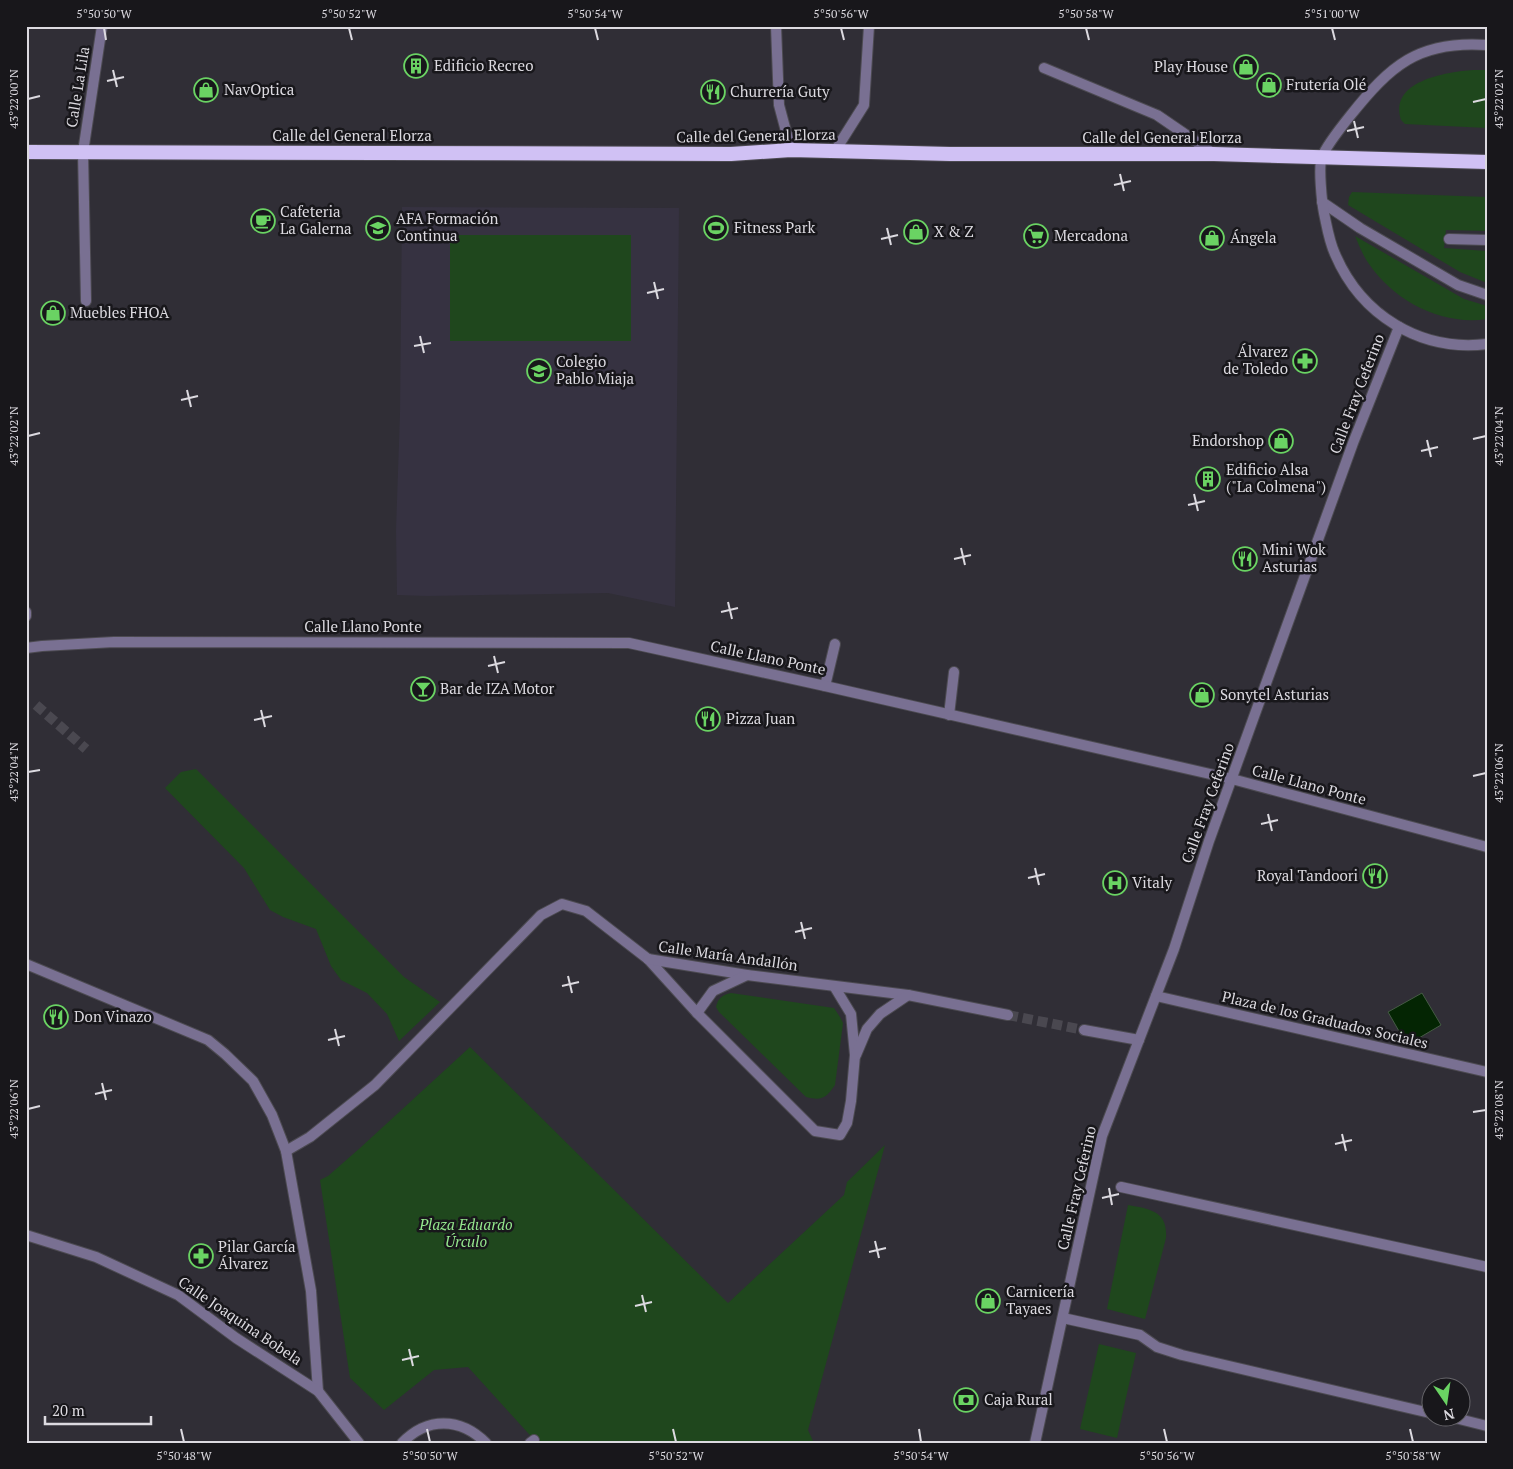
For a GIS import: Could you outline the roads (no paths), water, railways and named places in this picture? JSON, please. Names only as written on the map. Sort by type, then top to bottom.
[{"type":"highway","name":"Calle del General Elorza","points":[[26,152],[731,154],[791,150],[950,154],[1214,154],[1487,162]]},
{"type":"street","name":"Calle La Lila","points":[[86,301],[83,152],[102,26]]},
{"type":"street","points":[[776,26],[779,105],[791,150]]},
{"type":"street","points":[[835,151],[864,105],[869,26]]},
{"type":"street","points":[[1487,45],[1456,44],[1429,50],[1403,61],[1382,77],[1363,99],[1321,158],[1322,202],[1332,245],[1343,271],[1365,302],[1399,327],[1424,339],[1451,343],[1487,344]]},
{"type":"street","points":[[1044,68],[1157,115],[1214,154]]},
{"type":"street","points":[[1322,202],[1360,228],[1458,285],[1487,295]]},
{"type":"street","points":[[1450,239],[1487,240]]},
{"type":"street","name":"Calle Fray Ceferino","points":[[1035,1443],[1102,1136],[1156,996],[1354,444],[1399,327]]},
{"type":"street","name":"Calle Llano Ponte","points":[[26,648],[114,642],[629,643],[1232,780],[1487,847]]},
{"type":"street","points":[[825,686],[835,644]]},
{"type":"street","points":[[949,715],[954,672]]},
{"type":"street","name":"Calle María Andallón","points":[[286,1151],[310,1137],[374,1085],[541,915],[562,904],[586,911],[648,959],[747,975],[908,995],[1008,1015]]},
{"type":"street","points":[[648,959],[697,1013],[815,1131],[840,1135],[847,1123],[852,1101],[856,1055],[851,1014],[834,986]]},
{"type":"street","points":[[26,964],[208,1040],[252,1081],[272,1115],[286,1151],[311,1291],[318,1391]]},
{"type":"street","points":[[697,1013],[713,991],[747,975]]},
{"type":"street","points":[[856,1055],[867,1029],[880,1014],[908,995]]},
{"type":"street","name":"Plaza de los Graduados Sociales","points":[[1156,996],[1487,1072]]},
{"type":"street","points":[[1084,1030],[1139,1040]]},
{"type":"street","points":[[1121,1187],[1487,1266]]},
{"type":"street","name":"Calle Joaquina Bobela","points":[[26,1235],[96,1257],[178,1295],[236,1338],[318,1391],[359,1443]]},
{"type":"street","points":[[1063,1318],[1140,1336],[1157,1347],[1182,1355],[1420,1411]]},
{"type":"street","points":[[1470,1422],[1487,1426]]},
{"type":"street","points":[[402,1443],[410,1435],[429,1424],[450,1423],[466,1428],[486,1443]]},
{"type":"tunnel","points":[[36,705],[86,749]]},
{"type":"tunnel","points":[[1008,1015],[1084,1030]]},
{"type":"place","name":"Edificio Recreo","points":[[416,66]]},
{"type":"place","name":"Play House","points":[[1246,67]]},
{"type":"place","name":"Frutería Olé","points":[[1269,85]]},
{"type":"place","name":"NavOptica","points":[[206,90]]},
{"type":"place","name":"Churrería Guty","points":[[713,92]]},
{"type":"place","name":"Cafeteria La Galerna","points":[[263,221]]},
{"type":"place","name":"AFA Formación Continua","points":[[378,228]]},
{"type":"place","name":"Fitness Park","points":[[716,228]]},
{"type":"place","name":"X & Z","points":[[916,232]]},
{"type":"place","name":"Mercadona","points":[[1036,236]]},
{"type":"place","name":"Ángela","points":[[1212,238]]},
{"type":"place","name":"Muebles FHOA","points":[[53,313]]},
{"type":"place","name":"Álvarez de Toledo","points":[[1305,361]]},
{"type":"place","name":"Colegio Pablo Miaja","points":[[539,371]]},
{"type":"place","name":"Endorshop","points":[[1281,441]]},
{"type":"place","name":"Edificio Alsa (\"La Colmena\")","points":[[1208,479]]},
{"type":"place","name":"Mini Wok Asturias","points":[[1245,559]]},
{"type":"place","name":"Bar de IZA Motor","points":[[423,689]]},
{"type":"place","name":"Sonytel Asturias","points":[[1202,695]]},
{"type":"place","name":"Pizza Juan","points":[[708,719]]},
{"type":"place","name":"Royal Tandoori","points":[[1375,876]]},
{"type":"place","name":"Vitaly","points":[[1115,883]]},
{"type":"place","name":"Don Vinazo","points":[[56,1017]]},
{"type":"place","name":"Pilar García Álvarez","points":[[201,1256]]},
{"type":"place","name":"Carnicería Tayaes","points":[[988,1301]]},
{"type":"place","name":"Caja Rural","points":[[966,1400]]},
{"type":"park label","name":"Plaza Eduardo Úrculo","points":[[466,1234]]}]
